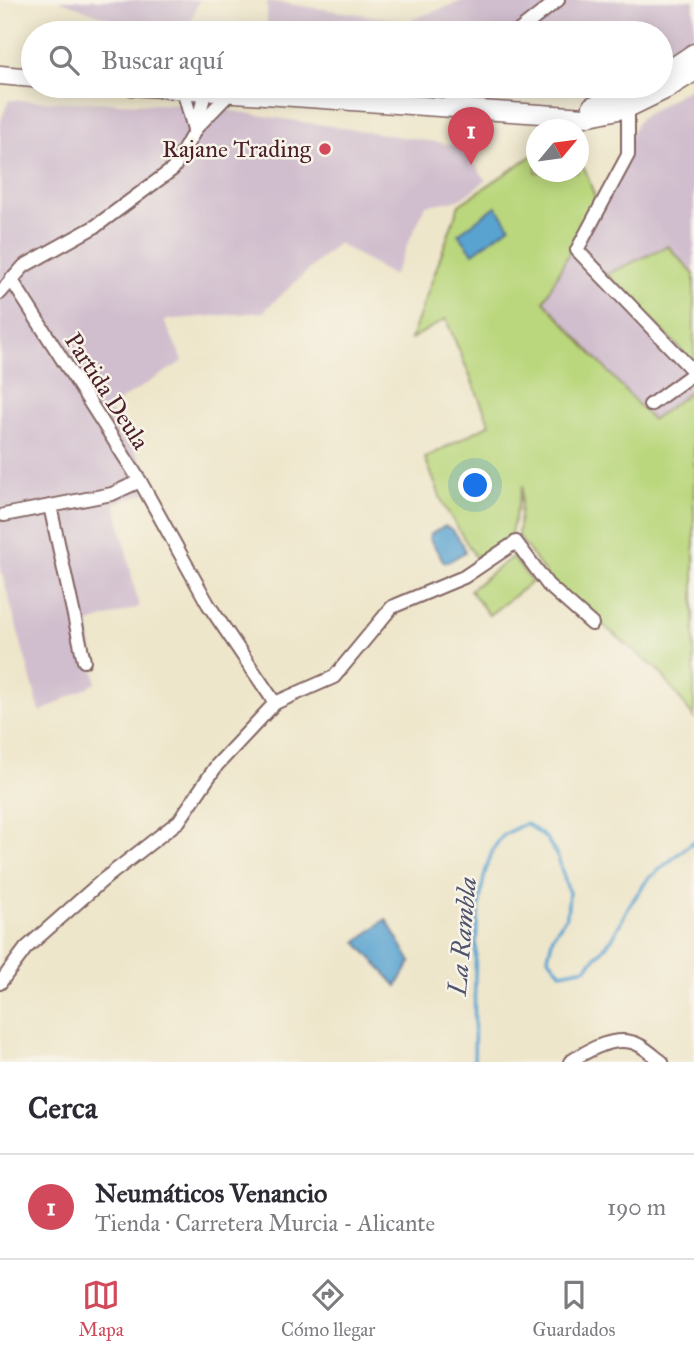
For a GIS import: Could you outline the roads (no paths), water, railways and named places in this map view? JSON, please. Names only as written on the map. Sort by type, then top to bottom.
[{"type":"highway","points":[[673,67],[694,54]]},
{"type":"highway","points":[[673,85],[694,72]]},
{"type":"highway","points":[[0,75],[21,77]]},
{"type":"highway","points":[[327,98],[585,117],[628,108],[649,98]]},
{"type":"highway","points":[[540,112],[582,109],[614,98]]},
{"type":"street","points":[[531,21],[558,0]]},
{"type":"street","points":[[187,98],[195,130]]},
{"type":"street","points":[[0,293],[24,266],[96,226],[173,169],[195,130],[204,98]]},
{"type":"street","points":[[195,130],[225,98]]},
{"type":"street","points":[[449,108],[454,98]]},
{"type":"street","points":[[628,108],[628,155],[577,250],[694,373],[650,405]]},
{"type":"street","name":"Partida Deula","points":[[4,515],[112,494],[140,481],[11,279]]},
{"type":"street","points":[[140,481],[208,604],[275,703]]},
{"type":"street","points":[[50,506],[84,661]]},
{"type":"street","points":[[0,983],[26,948],[103,880],[179,821],[217,765],[275,703],[334,677],[392,607],[464,577],[516,542],[548,585],[592,624]]},
{"type":"street","points":[[570,1062],[589,1049],[615,1041],[637,1043],[662,1062]]},
{"type":"water","points":[[496,206],[510,226],[473,253],[458,234]]},
{"type":"water","points":[[445,526],[458,537],[465,552],[448,562],[444,562],[429,538]]},
{"type":"water","points":[[386,919],[411,962],[397,986],[356,942]]},
{"type":"waterway","name":"La Rambla","points":[[474,1062],[479,909],[484,878],[492,853],[503,836],[526,823],[547,839],[558,858],[569,893],[567,915],[553,936],[548,957],[561,973],[586,968],[612,939],[629,906],[648,879],[694,841]]},
{"type":"place","name":"Rajane Trading","points":[[325,149]]},
{"type":"place","name":"Neumáticos Venancio","points":[[471,165]]}]
